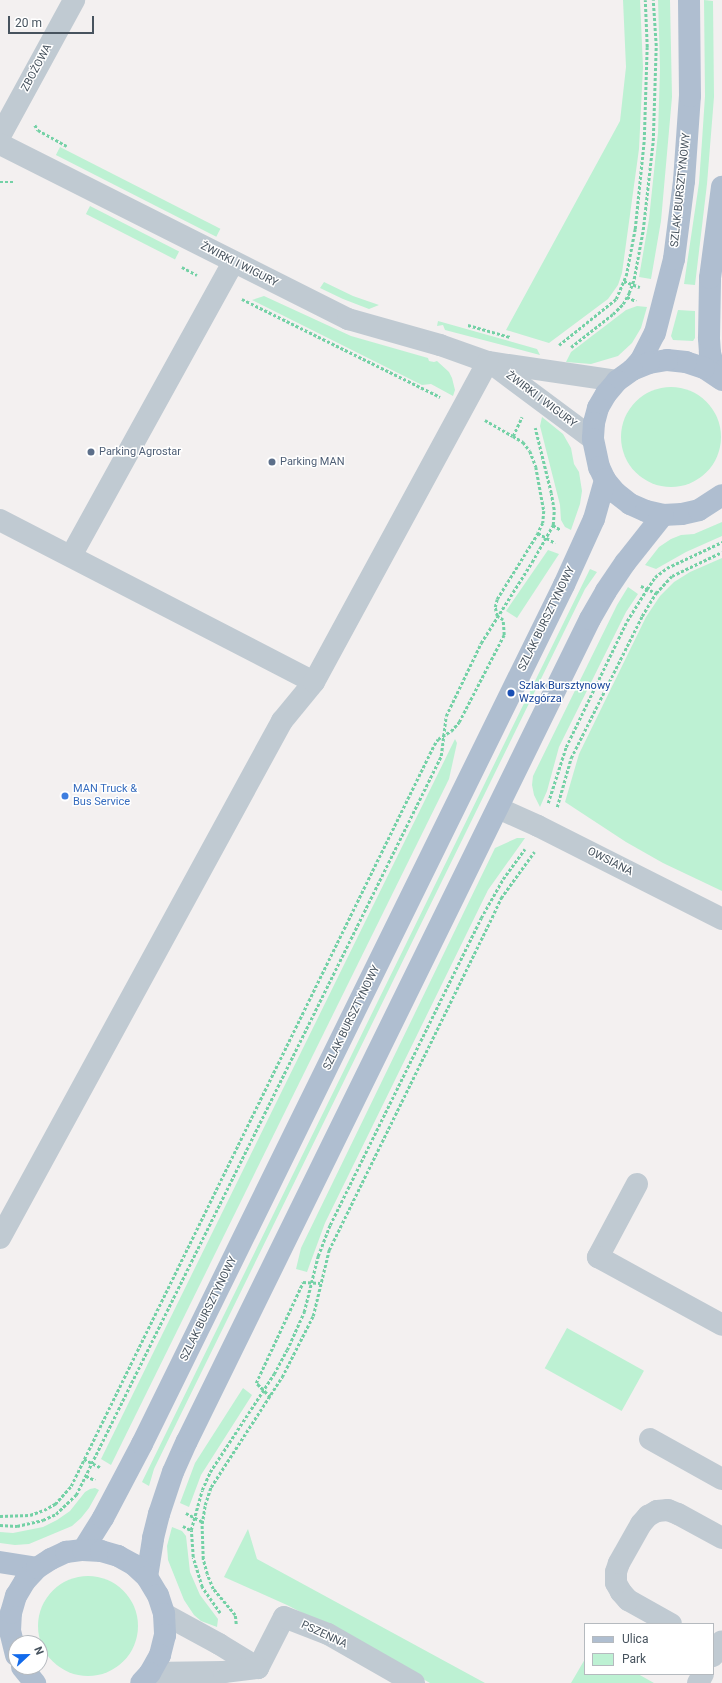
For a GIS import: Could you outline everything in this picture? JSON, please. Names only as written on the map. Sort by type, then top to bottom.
[{"type":"main road","name":"SZLAK BURSZTYNOWY","points":[[83,1550],[103,1518],[142,1444],[564,585],[594,518],[605,480],[599,467],[593,439],[594,423],[598,408],[606,394],[641,360],[655,333],[674,259],[684,181],[690,103],[689,0]]},
{"type":"main road","points":[[721,379],[714,368],[710,353],[709,338],[710,278],[722,187]]},
{"type":"main road","points":[[624,376],[649,363],[667,360],[680,361],[704,368],[721,379]]},
{"type":"main road","points":[[605,480],[616,493],[630,504],[646,511],[663,515],[682,514],[699,510],[722,495]]},
{"type":"main road","points":[[147,1577],[153,1538],[159,1514],[173,1472],[187,1441],[606,591],[625,563],[663,515]]},
{"type":"main road","points":[[5,1627],[16,1596],[25,1581],[37,1568],[51,1559],[66,1552],[83,1550],[101,1551],[118,1556],[134,1565],[147,1577],[158,1595],[164,1614],[165,1635],[160,1655],[145,1678]]},
{"type":"main road","points":[[0,1562],[37,1568]]},
{"type":"main road","points":[[28,1675],[35,1683]]},
{"type":"street","name":"ZBOŻOWA","points":[[0,136],[74,0]]},
{"type":"street","name":"ŻWIRKI I WIGURY","points":[[0,144],[348,319],[440,345],[488,362],[557,372],[624,376]]},
{"type":"street","points":[[71,556],[233,262]]},
{"type":"street","name":"ŻWIRKI I WIGURY","points":[[488,362],[593,439]]},
{"type":"street","points":[[0,1238],[282,721],[314,682],[488,362]]},
{"type":"street","points":[[0,520],[314,682]]},
{"type":"street","name":"OWSIANA","points":[[498,808],[546,819],[722,919]]},
{"type":"street","points":[[637,1184],[598,1257],[722,1325]]},
{"type":"street","points":[[650,1439],[722,1478]]},
{"type":"street","points":[[669,1623],[628,1600],[616,1583],[616,1572],[619,1563],[641,1524],[648,1516],[668,1510],[722,1538]]},
{"type":"street","points":[[164,1614],[219,1644],[258,1668]]},
{"type":"street","name":"PSZENNA","points":[[258,1668],[284,1617],[328,1634],[414,1683]]},
{"type":"street","points":[[145,1678],[258,1668]]},
{"type":"path","points":[[555,348],[616,299],[626,276],[635,229],[644,140],[647,47],[645,0]]},
{"type":"path","points":[[557,372],[565,352],[613,314],[623,304],[634,279],[643,230],[653,141],[656,46],[653,0]]},
{"type":"path","points":[[32,120],[38,130],[68,147]]},
{"type":"path","points":[[463,324],[515,338]]},
{"type":"path","points":[[0,1525],[17,1526],[30,1524],[56,1514],[76,1495],[93,1464],[441,756],[446,716],[481,644],[553,525],[554,510],[534,425],[535,417],[542,402]]},
{"type":"path","points":[[0,1516],[30,1515],[56,1504],[71,1486],[434,745],[438,739],[451,731],[459,722],[504,634],[503,620],[497,616],[495,607],[497,599],[538,533],[543,523],[544,511],[536,467],[530,450],[524,442],[513,436]]},
{"type":"path","points":[[538,533],[558,544]]},
{"type":"path","points":[[546,819],[566,747],[627,621],[656,577],[667,568],[722,542]]},
{"type":"path","points":[[219,1644],[224,1622],[222,1616],[202,1587],[196,1573],[193,1558],[191,1530],[193,1517],[210,1472],[274,1374],[304,1312],[318,1256],[330,1225],[481,918],[504,879],[546,819],[571,758],[642,616],[656,593],[672,576],[722,552]]},
{"type":"path","points":[[636,583],[647,590],[656,593]]},
{"type":"path","points":[[236,1628],[235,1615],[213,1589],[206,1574],[201,1539],[206,1505],[211,1487],[270,1397],[313,1316],[328,1250],[501,898],[537,848]]},
{"type":"path","points":[[270,1397],[256,1383],[303,1282],[320,1284]]},
{"type":"path","points":[[84,1459],[103,1469]]},
{"type":"path","points":[[182,1511],[203,1522]]},
{"type":"green space","points":[[623,0],[640,0],[643,67],[639,149],[622,273],[618,285],[608,299],[549,343],[506,330],[620,121],[626,67]]},
{"type":"green space","points":[[658,0],[670,0],[672,97],[661,221],[651,279],[639,277],[649,219],[658,133],[660,69]]},
{"type":"green space","points":[[704,0],[713,1],[714,97],[707,184],[695,285],[684,284],[699,183],[702,141],[705,96]]},
{"type":"green space","points":[[60,147],[220,229],[216,237],[56,155]]},
{"type":"green space","points":[[90,206],[179,251],[175,259],[86,214]]},
{"type":"green space","points":[[324,282],[353,296],[379,305],[369,309],[343,299],[320,288]]},
{"type":"green space","points":[[264,296],[351,336],[428,358],[429,361],[437,361],[449,372],[452,378],[455,390],[453,396],[431,384],[422,385],[252,300]]},
{"type":"green space","points":[[637,306],[647,307],[641,328],[632,343],[618,356],[591,364],[566,362],[571,352],[626,310]]},
{"type":"green space","points":[[678,310],[695,311],[695,338],[693,341],[673,340],[671,336]]},
{"type":"green space","points":[[438,321],[537,349],[540,355],[445,330],[443,325],[437,326]]},
{"type":"green space","points":[[671,387],[690,391],[706,402],[717,418],[721,437],[717,456],[706,472],[690,483],[671,487],[652,483],[636,472],[625,456],[621,437],[625,418],[636,402],[652,391]]},
{"type":"green space","points":[[542,417],[563,434],[571,448],[574,464],[579,472],[582,491],[580,504],[571,530],[565,527],[561,520],[560,505],[540,426]]},
{"type":"green space","points":[[722,522],[722,536],[686,552],[656,569],[645,565],[659,547],[671,539],[681,535],[694,534]]},
{"type":"green space","points":[[548,550],[559,554],[517,618],[506,611]]},
{"type":"green space","points":[[722,558],[722,891],[663,863],[626,842],[565,802],[579,754],[646,617],[660,596],[674,582],[690,572]]},
{"type":"green space","points":[[590,569],[597,572],[585,589],[154,1469],[149,1486],[142,1482]]},
{"type":"green space","points":[[628,587],[638,594],[626,612],[559,747],[547,791],[540,807],[534,795],[532,785],[533,776],[617,605]]},
{"type":"green space","points":[[455,739],[457,743],[449,779],[111,1465],[101,1459]]},
{"type":"green space","points":[[517,838],[525,838],[488,890],[325,1223],[307,1272],[296,1269],[301,1248],[495,848]]},
{"type":"green space","points":[[567,1328],[644,1371],[622,1411],[545,1368]]},
{"type":"green space","points":[[243,1388],[252,1395],[201,1475],[189,1507],[180,1503],[195,1463]]},
{"type":"green space","points":[[95,1488],[99,1490],[89,1508],[72,1526],[29,1544],[15,1545],[0,1543],[0,1532],[13,1533],[43,1527],[70,1511],[85,1492]]},
{"type":"green space","points":[[172,1527],[182,1531],[186,1536],[190,1572],[200,1595],[218,1619],[217,1627],[201,1621],[194,1615],[184,1600],[168,1560],[167,1546]]},
{"type":"green space","points":[[248,1529],[257,1559],[485,1683],[430,1683],[330,1627],[287,1605],[224,1577]]},
{"type":"green space","points":[[78,1577],[98,1577],[116,1585],[129,1598],[137,1616],[137,1636],[129,1654],[116,1667],[98,1675],[78,1675],[60,1667],[48,1655],[48,1635],[39,1635],[39,1616],[47,1598],[60,1585]]},
{"type":"green space","points":[[584,1661],[584,1675],[640,1675],[654,1683],[571,1683]]},
{"type":"place","name":"Parking Agrostar","points":[[91,452]]},
{"type":"place","name":"Parking MAN","points":[[272,462]]},
{"type":"place","name":"Szlak Bursztynowy Wzgórza","points":[[511,693]]},
{"type":"place","name":"MAN Truck & Bus Service","points":[[65,796]]}]
